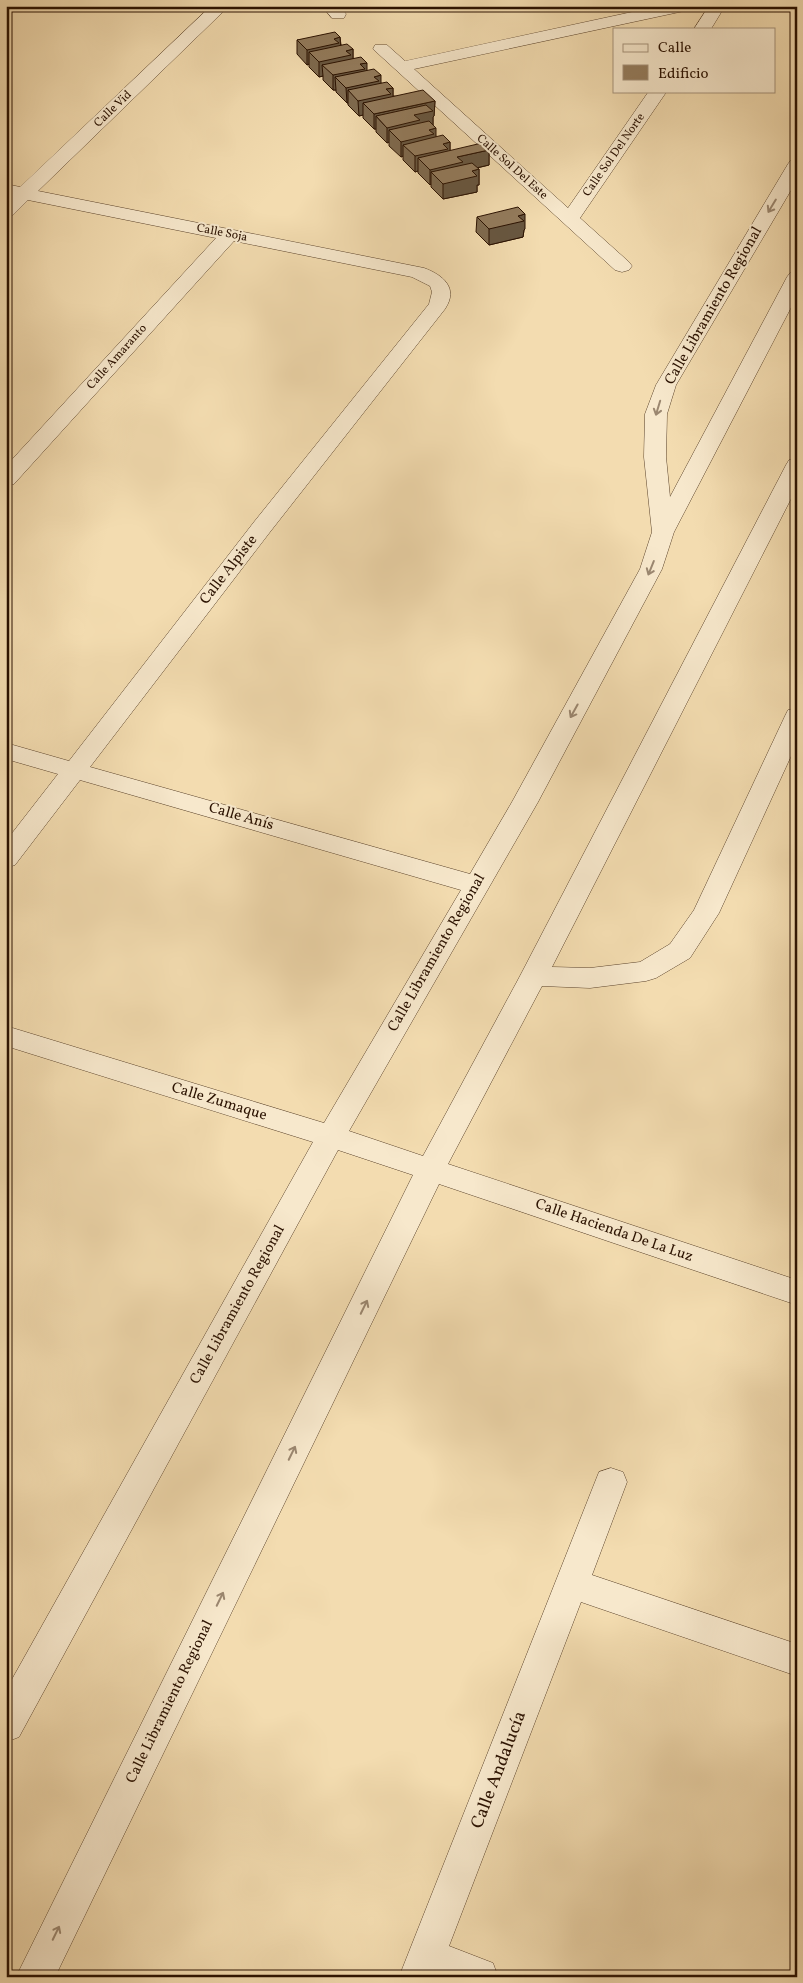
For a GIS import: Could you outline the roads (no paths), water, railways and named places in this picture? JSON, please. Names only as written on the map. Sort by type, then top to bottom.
[{"type":"street","points":[[6,9],[10,6]]},
{"type":"street","name":"Calle Vid","points":[[6,211],[16,192],[221,6]]},
{"type":"street","points":[[401,67],[684,6]]},
{"type":"street","points":[[703,28],[717,6]]},
{"type":"street","name":"Calle Sol Del Este","points":[[381,49],[622,266]]},
{"type":"street","name":"Calle Sol Del Norte","points":[[570,219],[657,92]]},
{"type":"street","name":"Calle Libramiento Regional","points":[[6,1725],[332,1136],[525,802],[651,570],[663,532],[654,457],[656,414],[666,385],[797,164]]},
{"type":"street","name":"Calle Soja","points":[[16,192],[417,272],[436,281]]},
{"type":"street","name":"Calle Amaranto","points":[[6,479],[229,235]]},
{"type":"street","points":[[663,532],[797,277]]},
{"type":"street","name":"Calle Alpiste","points":[[6,859],[438,305],[443,295],[442,289],[436,281]]},
{"type":"street","name":"Calle Libramiento Regional","points":[[35,1977],[432,1169],[534,976],[797,465]]},
{"type":"street","points":[[534,976],[590,978],[646,971],[680,951],[706,913],[797,716]]},
{"type":"street","name":"Calle Anís","points":[[6,751],[75,769],[476,886]]},
{"type":"street","name":"Calle Zumaque","points":[[6,1036],[332,1136],[432,1169]]},
{"type":"street","name":"Calle Hacienda De La Luz","points":[[432,1169],[797,1293]]},
{"type":"street","name":"Calle Andalucía","points":[[479,1977],[422,1966],[611,1482]]},
{"type":"street","points":[[572,1584],[797,1660]]}]
